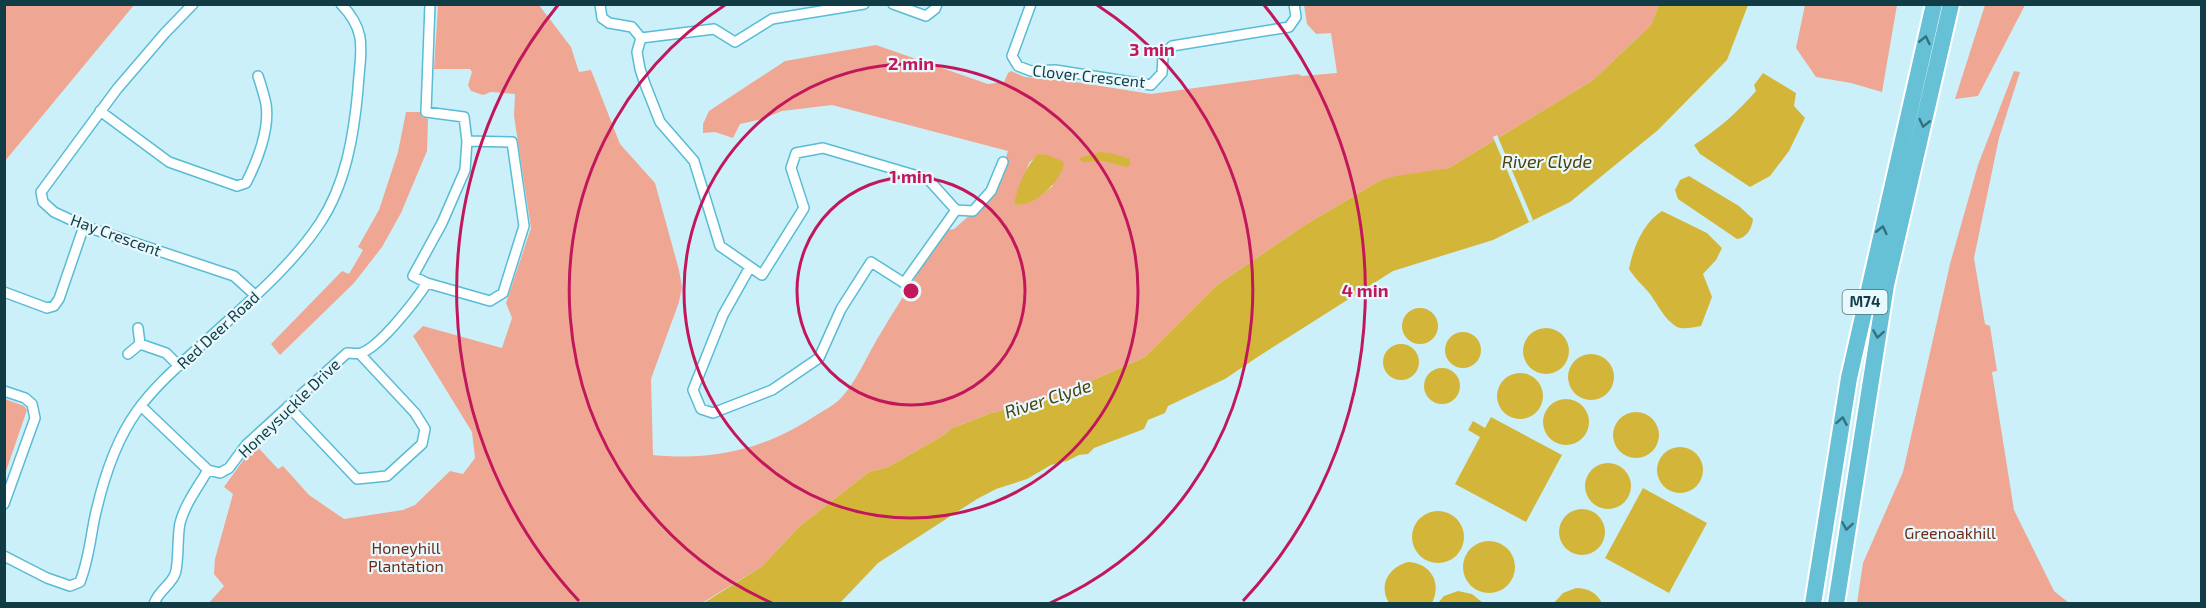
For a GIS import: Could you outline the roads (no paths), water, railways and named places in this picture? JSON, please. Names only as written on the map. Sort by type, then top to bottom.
[{"type":"highway","name":"M74","points":[[1813,603],[1849,378],[1934,4]]},
{"type":"highway","name":"M74","points":[[1836,603],[1886,285],[1952,4]]},
{"type":"highway","name":"M74","points":[[1805,603],[1835,463]]},
{"type":"street","name":"Hay Crescent","points":[[193,4],[117,88],[41,192],[43,202],[54,212],[84,226],[234,276],[256,296]]},
{"type":"street","name":"Red Deer Road","points":[[4,556],[47,578],[70,586],[80,582],[87,564],[99,496],[109,466],[123,434],[141,406],[179,366],[256,296],[290,261],[321,222],[345,166],[356,115],[361,42],[358,27],[341,4]]},
{"type":"street","points":[[430,4],[426,112],[464,117],[467,141],[465,170],[442,223],[412,276],[427,283],[490,301],[503,293],[524,226],[512,142],[467,141]]},
{"type":"street","points":[[600,4],[602,18],[609,23],[632,27],[640,38],[637,52],[640,69],[660,122],[694,161],[720,246],[762,275],[804,208],[791,168],[796,153],[823,148],[928,179],[956,210],[973,211],[991,191],[1003,162]]},
{"type":"street","points":[[640,38],[714,29],[735,42],[772,20],[864,4]]},
{"type":"street","points":[[893,4],[926,16],[935,9],[937,4]]},
{"type":"street","name":"Clover Crescent","points":[[1031,4],[1012,56],[1018,66],[1031,71],[1055,70],[1151,85],[1162,73],[1163,56],[1172,46],[1289,27],[1296,17],[1294,4]]},
{"type":"street","points":[[100,111],[170,162],[237,186],[246,183],[265,131],[267,106],[258,76]]},
{"type":"street","points":[[750,267],[723,315],[693,390],[701,409],[712,413],[772,390],[819,358],[841,309],[871,262],[904,283],[956,210]]},
{"type":"street","points":[[4,292],[47,308],[54,306],[59,300],[84,226]]},
{"type":"street","name":"Honeysuckle Drive","points":[[208,470],[220,473],[229,468],[246,445],[347,353],[360,354],[371,348],[414,303],[427,283]]},
{"type":"street","points":[[138,328],[140,344]]},
{"type":"street","points":[[140,344],[166,353],[179,366]]},
{"type":"street","points":[[128,354],[140,344]]},
{"type":"street","points":[[288,406],[357,479],[387,476],[422,444],[425,429],[415,413],[360,354]]},
{"type":"street","points":[[4,391],[25,398],[32,404],[35,418],[4,504]]},
{"type":"street","points":[[141,406],[208,470],[186,507],[180,522],[177,571],[154,603]]},
{"type":"water","name":"River Clyde","points":[[1659,5],[1748,5],[1727,60],[1658,130],[1570,202],[1493,240],[1393,271],[1225,379],[1168,406],[1165,413],[1148,420],[1144,429],[1094,448],[1088,454],[1051,465],[1027,479],[996,489],[977,499],[878,563],[840,603],[702,604],[761,567],[801,525],[869,472],[888,467],[944,435],[950,429],[991,413],[1053,398],[1145,357],[1217,285],[1305,225],[1379,181],[1396,176],[1449,168],[1593,80],[1651,25]]},
{"type":"water","points":[[1763,73],[1796,93],[1794,106],[1805,118],[1789,151],[1770,176],[1750,187],[1700,154],[1694,145],[1726,121],[1749,99],[1756,91],[1754,85]]},
{"type":"water","points":[[1100,152],[1130,159],[1130,165],[1127,167],[1103,161],[1083,162],[1080,160],[1080,158]]},
{"type":"water","points":[[1038,154],[1048,155],[1064,162],[1062,169],[1052,185],[1037,198],[1021,205],[1014,204],[1023,177]]},
{"type":"water","points":[[1689,176],[1739,206],[1753,219],[1746,235],[1737,239],[1678,199],[1675,190],[1680,180]]},
{"type":"water","points":[[1662,211],[1707,233],[1722,248],[1716,260],[1703,274],[1712,297],[1701,326],[1683,328],[1673,324],[1629,269],[1633,253],[1644,229]]},
{"type":"water","points":[[1420,308],[1433,313],[1438,326],[1433,339],[1420,344],[1407,339],[1402,326],[1407,313]]},
{"type":"water","points":[[1546,328],[1562,335],[1569,351],[1562,367],[1546,374],[1530,367],[1523,351],[1530,335]]},
{"type":"water","points":[[1463,332],[1476,337],[1481,350],[1476,363],[1463,368],[1450,363],[1445,350],[1450,337]]},
{"type":"water","points":[[1401,344],[1414,349],[1419,362],[1414,375],[1401,380],[1388,375],[1383,362],[1388,349]]},
{"type":"water","points":[[1591,354],[1607,361],[1614,377],[1607,393],[1591,400],[1575,393],[1568,377],[1575,361]]},
{"type":"water","points":[[1442,368],[1455,373],[1460,386],[1455,399],[1442,404],[1429,399],[1424,386],[1429,373]]},
{"type":"water","points":[[1520,373],[1536,380],[1543,396],[1536,412],[1520,419],[1504,412],[1497,396],[1504,380]]},
{"type":"water","points":[[1566,399],[1582,406],[1589,422],[1582,438],[1566,445],[1550,438],[1543,422],[1550,406]]},
{"type":"water","points":[[1636,412],[1652,419],[1659,435],[1652,451],[1636,458],[1620,451],[1613,435],[1620,419]]},
{"type":"water","points":[[1491,417],[1562,455],[1526,522],[1455,484],[1480,437],[1468,430],[1473,421],[1485,428]]},
{"type":"water","points":[[1680,447],[1696,454],[1703,470],[1696,486],[1680,493],[1664,486],[1657,470],[1664,454]]},
{"type":"water","points":[[1608,463],[1624,470],[1631,486],[1624,502],[1608,509],[1592,502],[1585,486],[1592,470]]},
{"type":"water","points":[[1643,488],[1707,523],[1669,593],[1605,558]]},
{"type":"water","points":[[1582,509],[1598,516],[1605,532],[1598,548],[1582,555],[1566,548],[1559,532],[1566,516]]},
{"type":"water","points":[[1433,511],[1443,511],[1457,518],[1464,537],[1457,556],[1443,563],[1433,563],[1423,559],[1416,552],[1412,542],[1412,532],[1416,522],[1423,515]]},
{"type":"water","points":[[1484,541],[1494,541],[1508,548],[1515,567],[1508,586],[1494,593],[1484,593],[1474,589],[1467,582],[1463,572],[1463,562],[1467,552],[1474,545]]},
{"type":"water","points":[[1408,562],[1423,566],[1432,575],[1436,588],[1432,603],[1389,603],[1385,590],[1387,578],[1395,568]]},
{"type":"water","points":[[1576,588],[1592,592],[1602,603],[1554,603],[1563,593]]},
{"type":"water","points":[[1458,591],[1472,594],[1483,603],[1438,603],[1444,596]]},
{"type":"park label","name":"Greenoakhill","points":[[1950,533]]},
{"type":"park label","name":"Honeyhill Plantation","points":[[406,557]]}]
